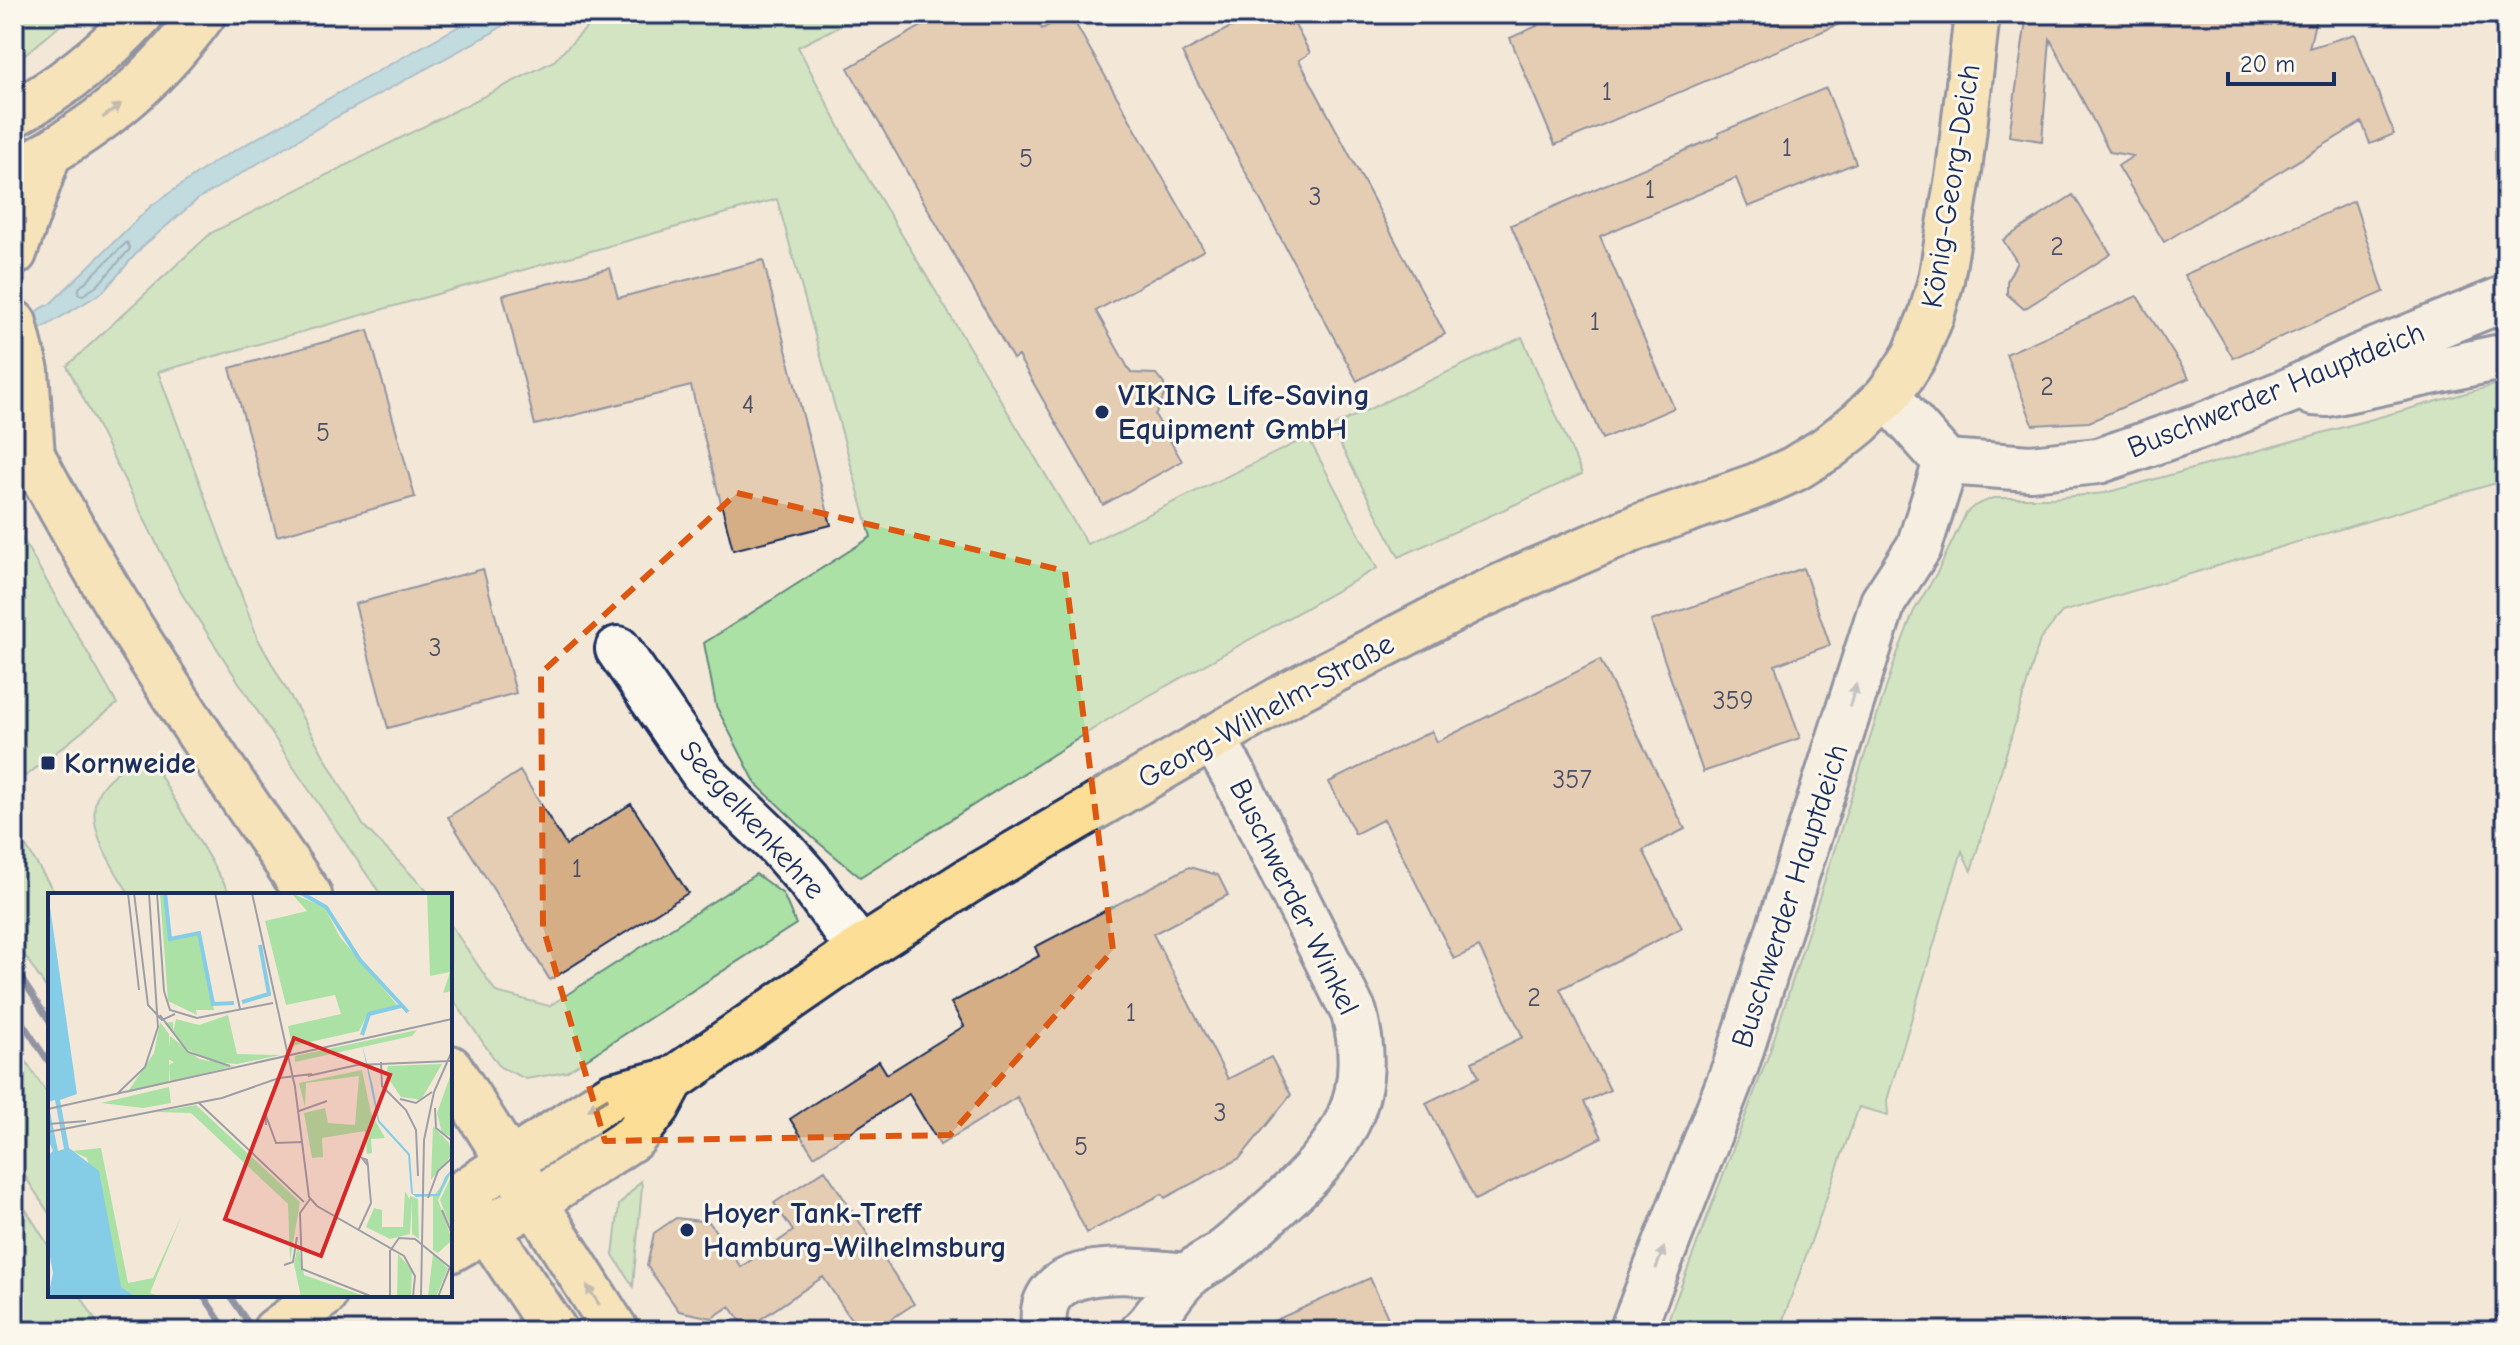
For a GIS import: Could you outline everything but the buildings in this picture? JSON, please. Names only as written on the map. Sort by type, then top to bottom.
[{"type":"main road","points":[[14,114],[68,82],[96,60],[141,14]]},
{"type":"main road","points":[[14,253],[31,164],[115,109],[146,84],[203,14]]},
{"type":"main road","name":"König-Georg-Deich","points":[[1887,396],[1915,355],[1941,280],[1959,171],[1977,14]]},
{"type":"main road","points":[[14,323],[26,371],[23,438],[90,562],[138,642],[308,893]]},
{"type":"main road","name":"Georg-Wilhelm-Straße","points":[[454,1189],[509,1162],[613,1095],[672,1080],[860,950],[968,881],[1294,691],[1469,601],[1638,527],[1756,486],[1794,469],[1849,431],[1887,396]]},
{"type":"main road","points":[[452,1071],[616,1331]]},
{"type":"main road","name":"Georg-Wilhelm-Straße","points":[[468,1240],[534,1202],[634,1137],[658,1106],[672,1080]]},
{"type":"main road","points":[[454,1189],[468,1240],[555,1331]]},
{"type":"main road","points":[[302,1312],[346,1297]]},
{"type":"street","name":"Buschwerder Hauptdeich","points":[[1632,1331],[1736,1065],[1883,602],[1919,547],[1946,462],[2030,468],[2098,461],[2158,442],[2291,390],[2357,358],[2506,298]]},
{"type":"street","points":[[2291,390],[2327,394],[2506,356]]},
{"type":"street","points":[[1887,396],[1946,462]]},
{"type":"street","name":"Seegelkenkehre","points":[[618,649],[704,774],[779,846],[818,891],[860,950]]},
{"type":"street","name":"Buschwerder Winkel","points":[[1143,1331],[1156,1319],[1187,1276],[1248,1232],[1309,1177],[1342,1136],[1360,1077],[1359,1033],[1354,1013],[1213,738]]},
{"type":"street","points":[[1045,1331],[1043,1318],[1048,1298],[1067,1281],[1088,1274],[1123,1270],[1187,1276]]},
{"type":"highlighted area","points":[[737,493],[1065,571],[1113,950],[950,1135],[605,1141],[543,927],[541,673]]},
{"type":"green space","points":[[14,14],[74,14],[26,54],[14,59]]},
{"type":"green space","points":[[600,14],[863,14],[798,47],[854,155],[1087,544],[1308,437],[1377,568],[1120,712],[860,877],[756,784],[716,706],[704,643],[871,537],[777,199],[158,372],[258,639],[363,825],[429,893],[380,893],[294,768],[182,594],[67,366],[211,233],[554,61]]},
{"type":"green space","points":[[1522,337],[1582,474],[1399,557],[1331,427]]},
{"type":"green space","points":[[2506,382],[2506,480],[2062,612],[2040,640],[1971,871],[1962,851],[1887,1100],[1888,1115],[1859,1107],[1779,1331],[1664,1331],[1770,1051],[1896,657],[1914,611],[1938,571],[1966,513],[1993,498],[2053,498],[2105,493]]},
{"type":"green space","points":[[14,524],[117,704],[26,776],[14,767]]},
{"type":"green space","points":[[148,755],[230,893],[129,893],[101,843],[94,814],[102,787],[124,768]]},
{"type":"green space","points":[[14,827],[55,893],[48,893],[48,991],[14,939]]},
{"type":"green space","points":[[756,874],[783,894],[796,924],[566,1072],[526,1079],[500,1067],[452,998],[452,927],[496,992],[549,1006]]},
{"type":"green space","points":[[14,1043],[48,1095],[48,1212],[14,1159]]},
{"type":"green space","points":[[641,1181],[633,1286],[613,1255],[619,1205]]},
{"type":"green space","points":[[14,1198],[26,1210],[48,1245],[48,1297],[81,1297],[102,1331],[14,1331]]},
{"type":"water","points":[[481,14],[520,14],[492,33],[333,119],[198,199],[142,247],[103,292],[14,345],[14,324],[51,303],[151,206],[214,162]]},
{"type":"railway","points":[[14,967],[48,1019]]},
{"type":"railway","points":[[14,1010],[48,1061]]},
{"type":"railway","points":[[204,1297],[227,1331]]},
{"type":"railway","points":[[230,1297],[254,1331]]},
{"type":"place","name":"VIKING Life-Saving Equipment GmbH","points":[[1102,412]]},
{"type":"place","name":"Kornweide","points":[[48,763]]},
{"type":"place","name":"Hoyer Tank-Treff Hamburg-Wilhelmsburg","points":[[687,1230]]}]
